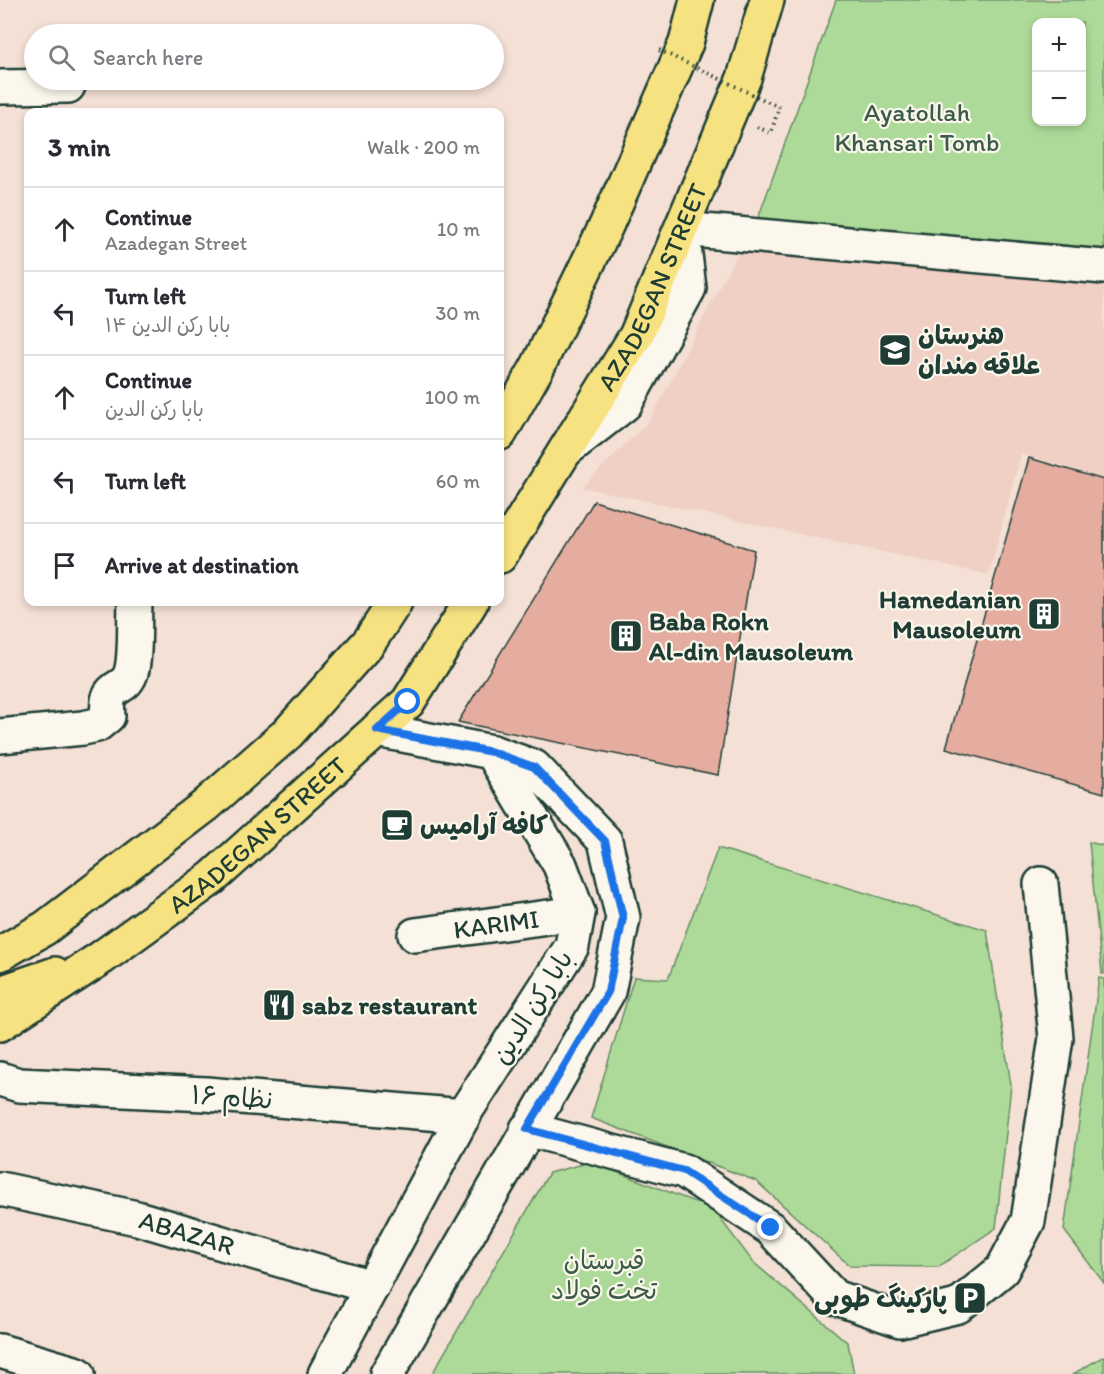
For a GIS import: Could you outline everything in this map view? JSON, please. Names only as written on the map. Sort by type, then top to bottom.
[{"type":"main road","points":[[504,426],[538,366],[606,226],[686,43],[697,0]]},
{"type":"main road","name":"AZADEGAN STREET","points":[[504,550],[636,336],[744,78],[766,0]]},
{"type":"main road","name":"AZADEGAN STREET","points":[[0,954],[45,928],[196,814],[288,733],[369,642],[392,606]]},
{"type":"main road","name":"AZADEGAN STREET","points":[[0,1024],[101,958],[212,878],[408,702],[468,606]]},
{"type":"main road","points":[[0,993],[101,958]]},
{"type":"street","points":[[0,87],[24,87]]},
{"type":"street","points":[[682,229],[1104,267]]},
{"type":"street","points":[[0,736],[83,728],[98,725],[108,716],[106,702],[109,693],[128,680],[132,668],[135,606]]},
{"type":"street","name":"بابا رکن الدین","points":[[377,730],[492,752],[534,767],[605,841],[623,918],[608,992],[387,1374]]},
{"type":"street","points":[[492,752],[560,865],[578,913]]},
{"type":"street","points":[[527,1129],[684,1171],[771,1228],[834,1297],[900,1320],[958,1306],[1002,1270],[1028,1221],[1056,1038],[1041,884]]},
{"type":"street","name":"بابا رکن الدین","points":[[325,1374],[464,1116],[572,946],[578,913]]},
{"type":"street","name":"KARIMI","points":[[415,935],[578,913]]},
{"type":"street","name":"نظام ۱۶","points":[[0,1079],[19,1085],[206,1094],[464,1116]]},
{"type":"street","name":"ABAZAR","points":[[0,1189],[137,1218],[372,1287]]},
{"type":"street","points":[[0,1351],[78,1374]]},
{"type":"path","points":[[659,50],[779,107],[771,133]]},
{"type":"shaded area","name":"هنرستان علاقه مندان","points":[[738,252],[1104,281],[1104,479],[1021,454],[989,575],[582,487],[650,420]]},
{"type":"green space","name":"Ayatollah Khansari Tomb","points":[[836,0],[1104,0],[1104,266],[754,230]]},
{"type":"green space","points":[[1089,842],[1104,846],[1104,974],[1102,974]]},
{"type":"green space","points":[[718,848],[987,930],[1011,1085],[996,1228],[938,1267],[850,1266],[756,1181],[591,1118],[634,977],[668,979]]},
{"type":"green space","points":[[1099,978],[1104,979],[1104,1283],[1064,1230]]},
{"type":"green space","name":"قبرستان تخت فولاد","points":[[591,1162],[713,1209],[753,1262],[848,1343],[854,1374],[432,1374],[549,1173]]},
{"type":"green space","points":[[1104,1356],[1104,1374],[1073,1374]]},
{"type":"building","name":"Hamedanian Mausoleum","points":[[1029,458],[1104,480],[1104,793],[946,748]]},
{"type":"building","name":"Baba Rokn Al-din Mausoleum","points":[[594,501],[754,550],[718,775],[458,722]]},
{"type":"place","name":"هنرستان علاقه مندان","points":[[895,350]]},
{"type":"place","name":"Hamedanian Mausoleum","points":[[1044,614]]},
{"type":"place","name":"Baba Rokn Al-din Mausoleum","points":[[626,636]]},
{"type":"place","name":"کافه آرامیس","points":[[397,825]]},
{"type":"place","name":"sabz restaurant","points":[[279,1005]]},
{"type":"place","name":"پارکینگ طوبی","points":[[970,1298]]},
{"type":"route","points":[[408,702],[377,730],[492,752],[534,767],[605,841],[623,918],[608,992],[527,1129],[684,1171],[771,1228]]}]
